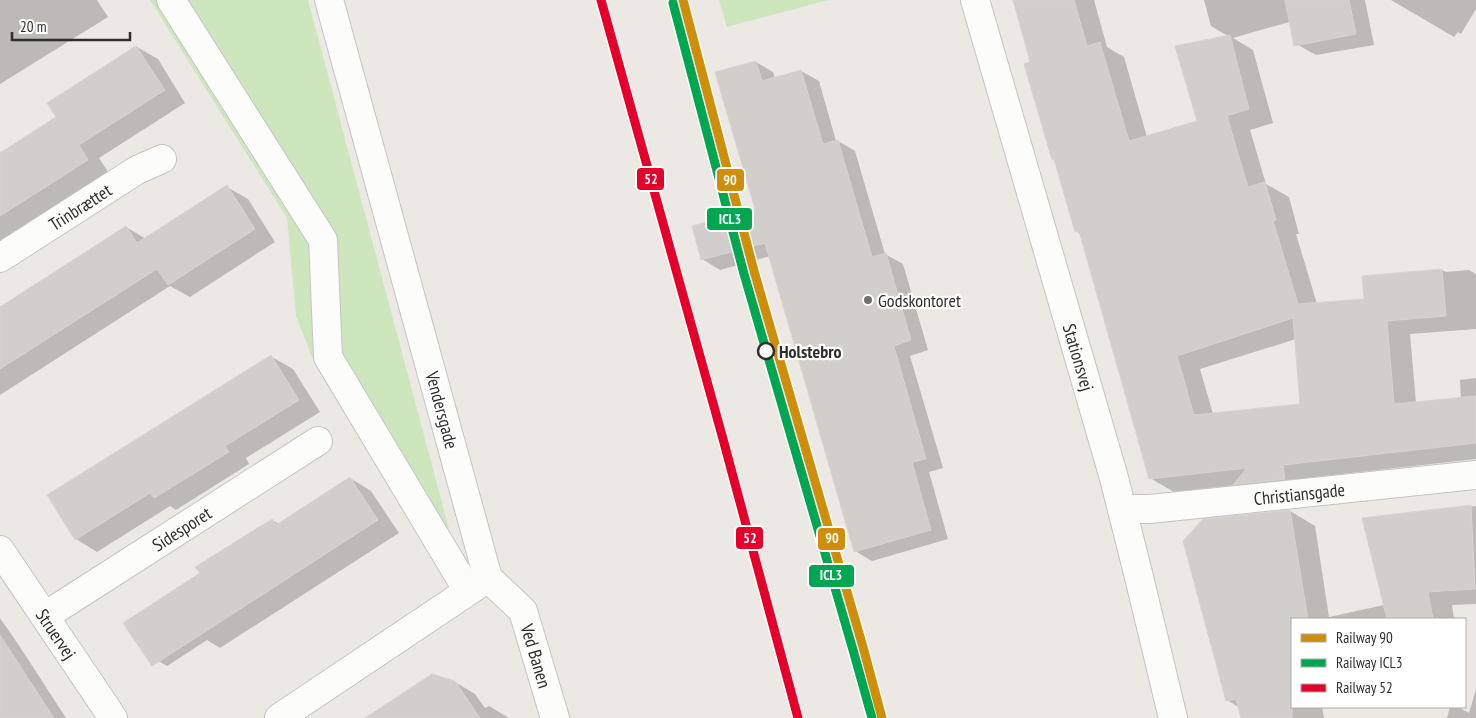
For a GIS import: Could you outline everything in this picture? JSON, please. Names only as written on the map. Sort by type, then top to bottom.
[{"type":"street","name":"Ved Banen","points":[[171,0],[323,240],[328,357],[478,584],[523,610],[555,718]]},
{"type":"street","name":"Vendersgade","points":[[329,0],[478,584]]},
{"type":"street","name":"Stationsvej","points":[[975,0],[1111,469],[1173,718]]},
{"type":"street","name":"Trinbrættet","points":[[0,258],[137,170],[162,159]]},
{"type":"street","name":"Sidesporet","points":[[45,616],[318,440]]},
{"type":"street","name":"Christiansgade","points":[[1122,509],[1150,509],[1476,475]]},
{"type":"street","name":"Struervej","points":[[0,550],[45,616],[101,713]]},
{"type":"street","points":[[279,718],[478,584]]},
{"type":"green space","points":[[150,0],[308,0],[449,529],[440,562],[312,357],[296,316],[287,218]]},
{"type":"green space","points":[[719,0],[828,0],[727,27]]},
{"type":"building","points":[[1013,0],[1074,0],[1087,46],[1100,42],[1129,141],[1197,121],[1175,46],[1230,35],[1249,109],[1227,116],[1248,187],[1265,182],[1276,220],[1273,221],[1298,304],[1364,299],[1362,276],[1442,269],[1446,316],[1387,321],[1394,404],[1476,396],[1476,443],[1283,465],[1285,479],[1233,485],[1247,468],[1149,479],[1079,231],[1075,232],[1024,64],[1030,62]],"holes":[[[1293,318],[1300,404],[1194,415],[1177,356]]]},
{"type":"building","points":[[1285,0],[1349,0],[1356,34],[1294,46]]},
{"type":"building","points":[[136,46],[165,90],[79,145],[88,160],[0,216],[0,153],[56,117],[47,103]]},
{"type":"building","points":[[756,61],[762,81],[801,70],[823,144],[838,140],[872,257],[886,253],[911,340],[894,346],[926,459],[912,462],[931,530],[854,552],[765,243],[701,260],[692,226],[755,209],[715,72]]},
{"type":"building","points":[[227,185],[255,229],[168,285],[157,269],[0,369],[0,307],[126,226],[137,243]]},
{"type":"building","points":[[271,355],[299,400],[225,446],[229,452],[154,498],[150,493],[75,540],[47,495]]},
{"type":"building","points":[[350,477],[378,520],[152,666],[123,623],[200,573],[195,567],[272,519],[276,525]]},
{"type":"building","points":[[1471,505],[1475,589],[1428,592],[1433,618],[1387,618],[1362,518]]},
{"type":"building","points":[[1290,510],[1308,618],[1291,618],[1292,718],[1241,718],[1236,699],[1226,701],[1183,541],[1203,519]]},
{"type":"building","points":[[0,635],[54,718],[0,718]]},
{"type":"building","points":[[432,674],[455,681],[480,718],[365,718]]},
{"type":"rail line","name":"52","points":[[601,0],[798,718]]},
{"type":"rail line","name":"90","points":[[683,0],[754,271],[882,718]]},
{"type":"rail line","name":"ICL3","points":[[673,3],[744,274],[872,718]]},
{"type":"place","name":"Godskontoret","points":[[868,300]]},
{"type":"place","name":"Holstebro","points":[[766,351]]}]
